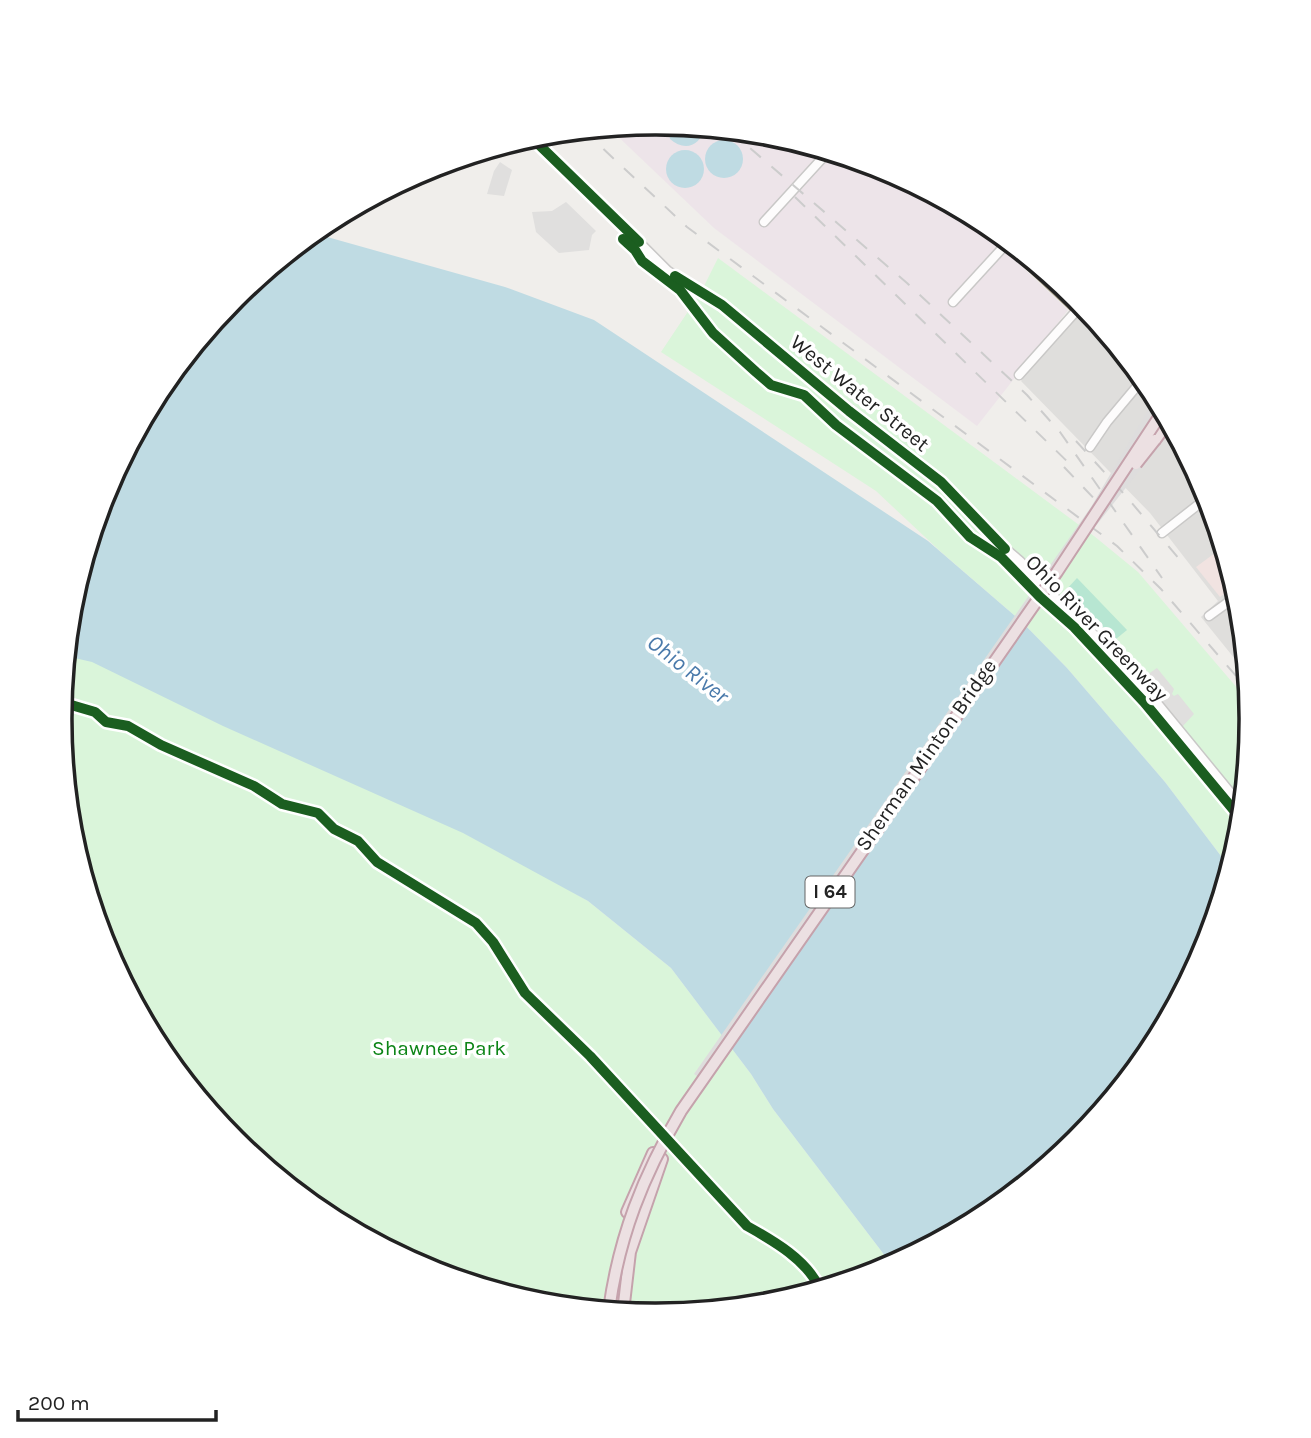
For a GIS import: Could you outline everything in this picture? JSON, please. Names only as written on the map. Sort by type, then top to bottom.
[{"type":"highway","name":"Sherman Minton Bridge","points":[[608,1301],[616,1249],[633,1196],[653,1151],[678,1110],[1094,516],[1156,418]]},
{"type":"highway","points":[[609,1301],[629,1217],[654,1159],[681,1111],[1057,572],[1156,419]]},
{"type":"highway","name":"Sherman Minton Bridge","points":[[624,1302],[630,1252],[656,1175],[677,1122],[704,1074],[1059,565],[1162,430]]},
{"type":"street","points":[[764,222],[821,159]]},
{"type":"street","name":"West Water Street","points":[[637,240],[668,271],[722,305],[860,420],[941,482],[993,538],[1126,665],[1234,797]]},
{"type":"street","points":[[953,302],[1001,249]]},
{"type":"street","points":[[1019,375],[1075,313]]},
{"type":"street","points":[[1090,447],[1136,388]]},
{"type":"street","points":[[1162,533],[1198,505]]},
{"type":"street","points":[[1209,616],[1227,602]]},
{"type":"shaded area","points":[[617,136],[694,136],[732,140],[769,146],[843,166],[914,195],[980,234],[1010,255],[1068,310],[977,426],[714,228]]},
{"type":"shaded area","points":[[500,162],[512,170],[504,196],[487,194],[494,171]]},
{"type":"shaded area","points":[[566,202],[596,231],[592,235],[589,250],[559,253],[536,232],[532,212],[552,211]]},
{"type":"shaded area","points":[[1016,260],[1068,306],[1094,334],[1119,364],[1161,427],[1195,496],[1208,531],[1228,605],[1236,660],[1201,617],[1218,601],[1150,513],[1021,381],[1070,311]]},
{"type":"shaded area","points":[[1215,553],[1225,593],[1220,597],[1196,567]]},
{"type":"shaded area","points":[[1157,668],[1174,689],[1172,694],[1178,694],[1194,714],[1182,727],[1141,679]]},
{"type":"green space","points":[[718,258],[1094,536],[1138,572],[1238,689],[1238,757],[1222,857],[1165,782],[1067,668],[1021,621],[876,491],[661,352],[701,292]]},
{"type":"green space","points":[[1077,578],[1127,630],[1111,643],[1065,594]]},
{"type":"green space","name":"Shawnee Park","points":[[76,655],[154,675],[327,752],[588,901],[671,968],[751,1074],[773,1109],[885,1256],[843,1272],[769,1292],[694,1302],[617,1302],[542,1292],[468,1272],[397,1243],[331,1204],[271,1158],[217,1104],[170,1043],[132,977],[103,907],[83,833],[73,757]]},
{"type":"water","points":[[669,135],[700,137],[696,143],[686,146],[670,139]]},
{"type":"water","points":[[724,140],[737,146],[743,159],[737,172],[724,178],[711,172],[705,159],[711,146]]},
{"type":"water","points":[[685,150],[698,156],[704,169],[698,182],[685,188],[672,182],[666,169],[672,156]]},
{"type":"water","name":"Ohio River","points":[[327,237],[505,287],[594,320],[928,541],[1021,621],[1067,668],[1165,782],[1222,857],[1208,907],[1179,977],[1141,1043],[1094,1104],[1068,1132],[1011,1182],[947,1225],[885,1256],[773,1109],[751,1074],[671,968],[588,901],[463,833],[223,726],[92,662],[75,658],[83,605],[92,568],[116,496],[150,427],[192,364],[243,306],[300,256]]},
{"type":"pier","points":[[1148,410],[1166,437],[1091,532],[706,1082],[694,1074],[1091,507]]},
{"type":"railway","points":[[592,139],[687,227],[1117,546],[1161,589],[1238,678]]},
{"type":"railway","points":[[743,142],[907,283],[1027,395],[1060,432],[1162,578]]},
{"type":"railway","points":[[795,197],[1076,470]]},
{"type":"railway","points":[[1076,441],[1186,567]]},
{"type":"railway","points":[[1064,467],[1103,508]]},
{"type":"cycle path","points":[[541,146],[639,242]]},
{"type":"cycle path","name":"Ohio River Greenway","points":[[623,239],[642,261],[680,290],[713,333],[771,385],[804,395],[836,425],[937,501],[970,537],[1001,557],[1074,627],[1144,702],[1232,808]]},
{"type":"cycle path","points":[[675,276],[722,305],[849,411],[941,482],[1005,549]]},
{"type":"cycle path","points":[[72,705],[95,712],[106,722],[128,726],[161,745],[254,786],[282,804],[318,813],[334,829],[358,841],[377,862],[476,923],[493,942],[525,993],[590,1056],[747,1226],[798,1260],[815,1281]]}]
